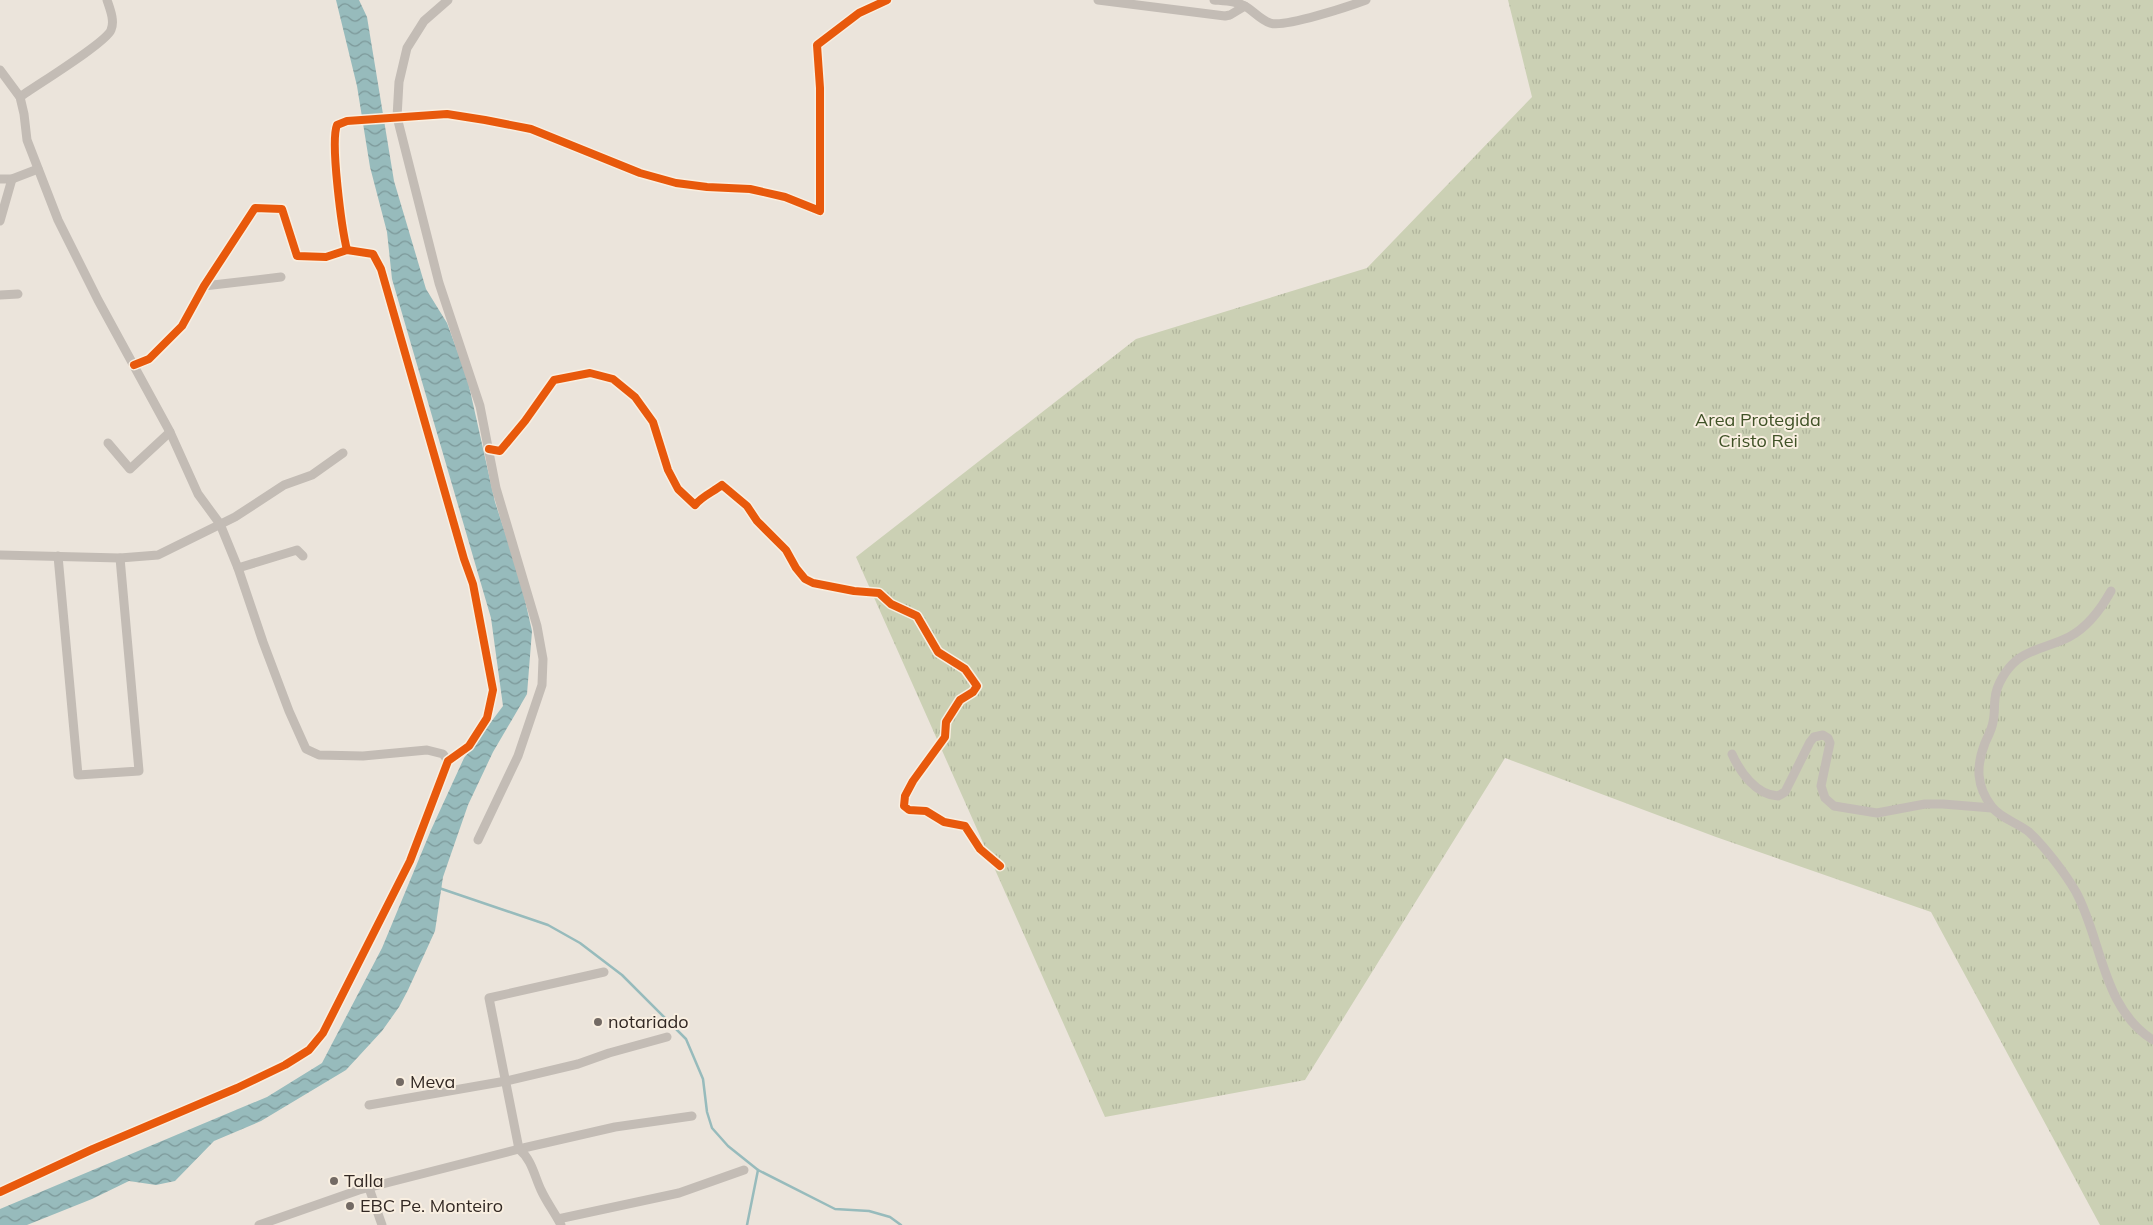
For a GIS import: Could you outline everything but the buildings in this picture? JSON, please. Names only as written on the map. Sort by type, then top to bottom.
[{"type":"street","points":[[20,96],[85,53],[108,35],[112,25],[107,0]]},
{"type":"street","points":[[448,0],[424,21],[407,48],[393,117],[439,283],[480,406],[496,488],[537,626],[543,659],[542,685],[518,756],[478,840]]},
{"type":"street","points":[[348,250],[343,234],[334,138],[337,125],[347,121],[393,117],[447,114],[531,129],[640,173],[684,184],[750,189],[785,197],[820,211],[820,88],[817,44],[859,13],[887,0]]},
{"type":"street","points":[[1098,0],[1225,16],[1245,6]]},
{"type":"street","points":[[1214,0],[1230,1],[1245,6],[1270,23],[1277,24],[1366,0]]},
{"type":"street","points":[[0,70],[20,96],[27,140],[58,220],[98,300],[170,432],[198,494],[220,524],[238,568],[289,711],[306,749],[319,755],[362,756],[427,750],[443,754],[448,761]]},
{"type":"street","points":[[0,179],[12,179],[38,169]]},
{"type":"street","points":[[0,220],[12,179]]},
{"type":"street","points":[[0,1192],[93,1149],[237,1088],[285,1065],[309,1050],[323,1033],[410,861],[448,761],[469,746],[487,718],[493,690],[474,584],[464,559],[381,269],[373,254],[348,250],[326,257],[297,256],[282,209],[255,208],[204,286],[182,326],[149,359],[134,366]]},
{"type":"street","points":[[204,286],[281,276]]},
{"type":"street","points":[[0,295],[18,294]]},
{"type":"street","points":[[489,449],[500,451],[525,421],[554,380],[590,373],[613,379],[635,397],[653,422],[668,470],[678,488],[695,505],[700,498],[710,494],[722,485],[747,506],[757,521],[786,550],[805,579],[854,591],[879,593],[891,604],[918,616],[938,652],[965,669],[976,686],[973,692],[960,700],[946,722],[945,737],[913,781],[905,796],[904,806],[909,810],[926,811],[944,822],[965,826],[980,849],[1000,866]]},
{"type":"street","points":[[108,443],[130,469],[170,432]]},
{"type":"street","points":[[0,555],[120,558],[158,555],[235,518],[284,485],[312,475],[343,453]]},
{"type":"street","points":[[238,568],[297,550],[303,556]]},
{"type":"street","points":[[58,556],[78,774],[139,771],[120,558]]},
{"type":"street","points":[[2111,591],[2102,609],[2087,624],[2069,637],[2032,652],[2016,661],[2001,680],[1995,696],[1993,722],[1978,765],[1978,781],[1992,808],[2028,832],[2048,853],[2075,891],[2092,929],[2106,978],[2117,999],[2141,1032],[2153,1040]]},
{"type":"street","points":[[1732,754],[1754,785],[1768,794],[1778,796],[1784,792],[1810,742],[1814,737],[1823,735],[1830,743],[1821,786],[1825,798],[1834,806],[1877,813],[1925,804],[1992,808]]},
{"type":"street","points":[[604,972],[489,998],[519,1149],[526,1155],[541,1190],[560,1222],[679,1193],[744,1170]]},
{"type":"street","points":[[369,1105],[506,1081],[578,1064],[609,1052],[667,1037]]},
{"type":"street","points":[[259,1225],[301,1209],[369,1188],[519,1149],[614,1127],[692,1116]]},
{"type":"street","points":[[369,1188],[382,1225]]},
{"type":"green space","name":"Area Protegida Cristo Rei","points":[[1508,0],[2153,0],[2153,1225],[2100,1225],[1931,912],[1716,837],[1505,758],[1305,1080],[1105,1117],[856,557],[1136,339],[1367,268],[1532,97]]},
{"type":"water","points":[[336,0],[359,0],[367,17],[394,181],[426,289],[447,323],[467,377],[495,502],[520,578],[532,631],[527,694],[493,752],[468,805],[443,877],[435,931],[408,990],[399,1007],[382,1031],[346,1070],[261,1121],[214,1141],[175,1181],[156,1185],[129,1181],[92,1199],[27,1225],[0,1225],[0,1209],[267,1097],[322,1063],[382,948],[431,830],[464,758],[503,706],[491,618],[392,279],[387,232],[370,167],[357,86]]},
{"type":"waterway","points":[[439,888],[548,925],[580,943],[622,975],[686,1039],[703,1079],[707,1112],[712,1128],[728,1146],[758,1170],[835,1209],[869,1211],[890,1217],[901,1225]]},
{"type":"waterway","points":[[747,1225],[758,1170]]},
{"type":"cycle path","points":[[347,250],[342,224],[335,149],[337,125],[347,121],[447,114],[485,120],[531,129],[640,173],[676,183],[750,189],[785,197],[820,211],[820,88],[817,45],[859,13],[887,0]]},
{"type":"cycle path","points":[[0,1192],[93,1149],[237,1088],[285,1065],[309,1050],[323,1033],[410,861],[448,761],[469,746],[487,718],[493,690],[473,584],[464,559],[381,269],[373,254],[347,250],[326,257],[297,256],[282,209],[255,208],[204,286],[182,326],[149,359],[134,365]]},
{"type":"cycle path","points":[[489,449],[500,451],[525,421],[554,380],[590,373],[613,379],[635,397],[653,422],[668,470],[678,489],[695,505],[722,485],[747,506],[757,521],[786,550],[805,579],[813,583],[854,591],[879,593],[891,604],[917,616],[938,652],[965,669],[977,686],[973,692],[960,700],[946,722],[945,737],[913,781],[905,796],[904,806],[909,810],[926,811],[944,822],[965,826],[980,849],[1000,866]]},
{"type":"place","name":"notariado","points":[[598,1022]]},
{"type":"place","name":"Meva","points":[[400,1082]]},
{"type":"place","name":"Talla","points":[[334,1181]]},
{"type":"place","name":"EBC Pe. Monteiro","points":[[350,1206]]}]
